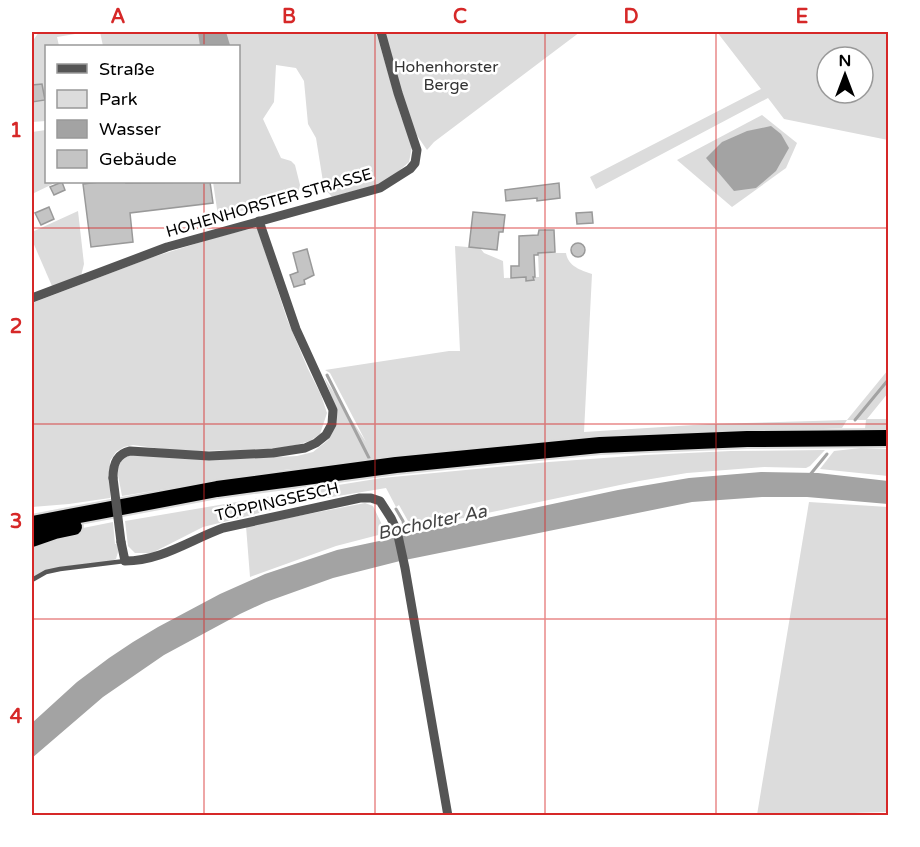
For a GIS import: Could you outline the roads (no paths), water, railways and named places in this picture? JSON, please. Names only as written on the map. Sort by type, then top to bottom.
[{"type":"highway","points":[[32,524],[217,489],[407,464],[589,446],[747,439],[888,438]]},
{"type":"highway","points":[[32,530],[137,511],[398,472],[601,452],[888,444]]},
{"type":"highway","points":[[32,513],[106,510]]},
{"type":"highway","points":[[32,539],[55,531],[137,511]]},
{"type":"street","name":"HOHENHORSTER STRASSE","points":[[32,298],[167,248],[380,188],[410,169],[415,163],[417,150],[381,32]]},
{"type":"street","points":[[125,561],[113,478],[113,467],[120,455],[130,451],[209,456],[305,448],[326,435],[332,424],[333,410],[296,329],[259,221]]},
{"type":"street","name":"TÖPPINGSESCH","points":[[125,561],[136,561],[166,553],[223,528],[360,498],[380,501],[397,531],[405,568],[448,816]]},
{"type":"lane","points":[[32,580],[60,569],[125,561]]},
{"type":"water","points":[[198,32],[226,32],[230,45],[200,45]]},
{"type":"water","points":[[771,126],[781,134],[789,148],[776,171],[756,188],[734,191],[706,158],[722,142],[747,131]]},
{"type":"water","points":[[761,472],[818,473],[888,481],[888,504],[807,497],[762,497],[692,502],[400,561],[333,578],[266,602],[164,655],[103,697],[32,758],[32,723],[77,682],[109,658],[158,627],[220,594],[265,574],[337,550],[618,490],[689,478]]},
{"type":"waterway","points":[[327,375],[369,458]]},
{"type":"waterway","points":[[855,420],[888,380]]},
{"type":"waterway","points":[[809,476],[827,454]]},
{"type":"waterway","name":"Bocholter Aa","points":[[396,509],[404,527]]},
{"type":"park label","name":"Hohenhorster Berge","points":[[446,76]]}]
